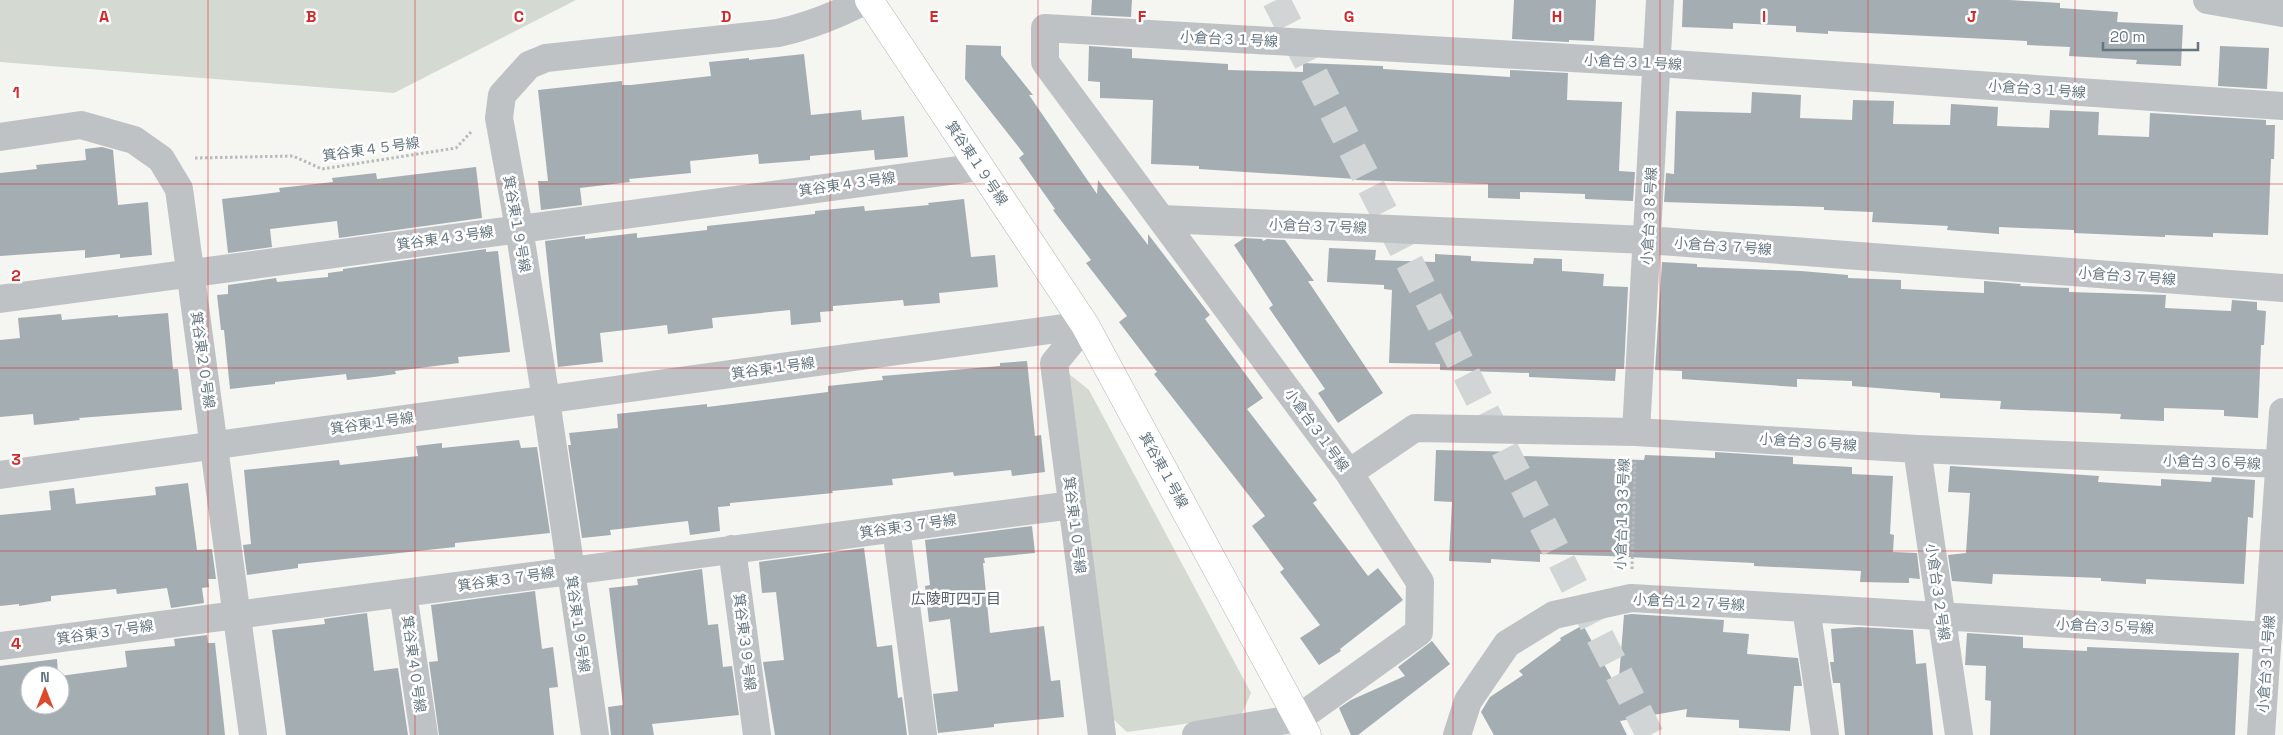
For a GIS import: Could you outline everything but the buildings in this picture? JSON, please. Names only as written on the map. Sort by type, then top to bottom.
[{"type":"street","name":"箕谷東１９号線","points":[[594,735],[546,400],[519,228],[499,118],[502,95],[529,65],[546,58],[778,33],[811,25],[840,14],[867,0],[1085,325]]},
{"type":"street","name":"小倉台３８号線","points":[[1636,432],[1660,0]]},
{"type":"street","points":[[2207,0],[2283,13]]},
{"type":"street","name":"小倉台３１号線","points":[[1303,727],[1419,632],[1420,582],[1349,473],[1045,62],[1045,28],[1658,63],[2283,106]]},
{"type":"street","name":"箕谷東２０号線","points":[[0,137],[81,126],[134,140],[162,159],[179,189],[253,735]]},
{"type":"street","name":"箕谷東４３号線","points":[[0,299],[980,167]]},
{"type":"street","name":"小倉台３７号線","points":[[1162,219],[1647,240],[2283,288]]},
{"type":"street","name":"箕谷東１号線","points":[[0,475],[1085,325],[1303,727]]},
{"type":"street","name":"箕谷東１０号線","points":[[1085,325],[1054,363],[1102,735]]},
{"type":"street","name":"小倉台３１号線","points":[[2261,735],[2283,412]]},
{"type":"street","name":"小倉台３６号線","points":[[1349,473],[1415,428],[1636,432],[1917,449],[2280,464]]},
{"type":"street","name":"小倉台３２号線","points":[[1917,449],[1959,735]]},
{"type":"street","name":"箕谷東３７号線","points":[[0,646],[1072,505]]},
{"type":"street","points":[[896,528],[923,735]]},
{"type":"street","name":"箕谷東３９号線","points":[[732,549],[757,735]]},
{"type":"street","name":"箕谷東４０号線","points":[[404,593],[424,735]]},
{"type":"street","name":"小倉台１２７号線","points":[[1457,735],[1468,701],[1507,644],[1554,615],[1631,598],[1942,616]]},
{"type":"street","points":[[1806,608],[1825,735]]},
{"type":"street","name":"小倉台３５号線","points":[[1942,616],[2268,636]]},
{"type":"street","points":[[1196,735],[1303,727]]},
{"type":"path","name":"箕谷東４５号線","points":[[162,159],[293,156],[322,169],[456,148],[473,130]]},
{"type":"path","name":"小倉台１３３号線","points":[[1631,598],[1636,432]]},
{"type":"shaded area","points":[[0,0],[576,0],[394,93],[0,62]]},
{"type":"shaded area","points":[[1068,373],[1089,390],[1251,693],[1241,716],[1127,732],[1112,718]]},
{"type":"tunnel","points":[[1276,0],[1650,735]]},
{"type":"district","name":"広陵町四丁目","points":[[956,599]]}]
